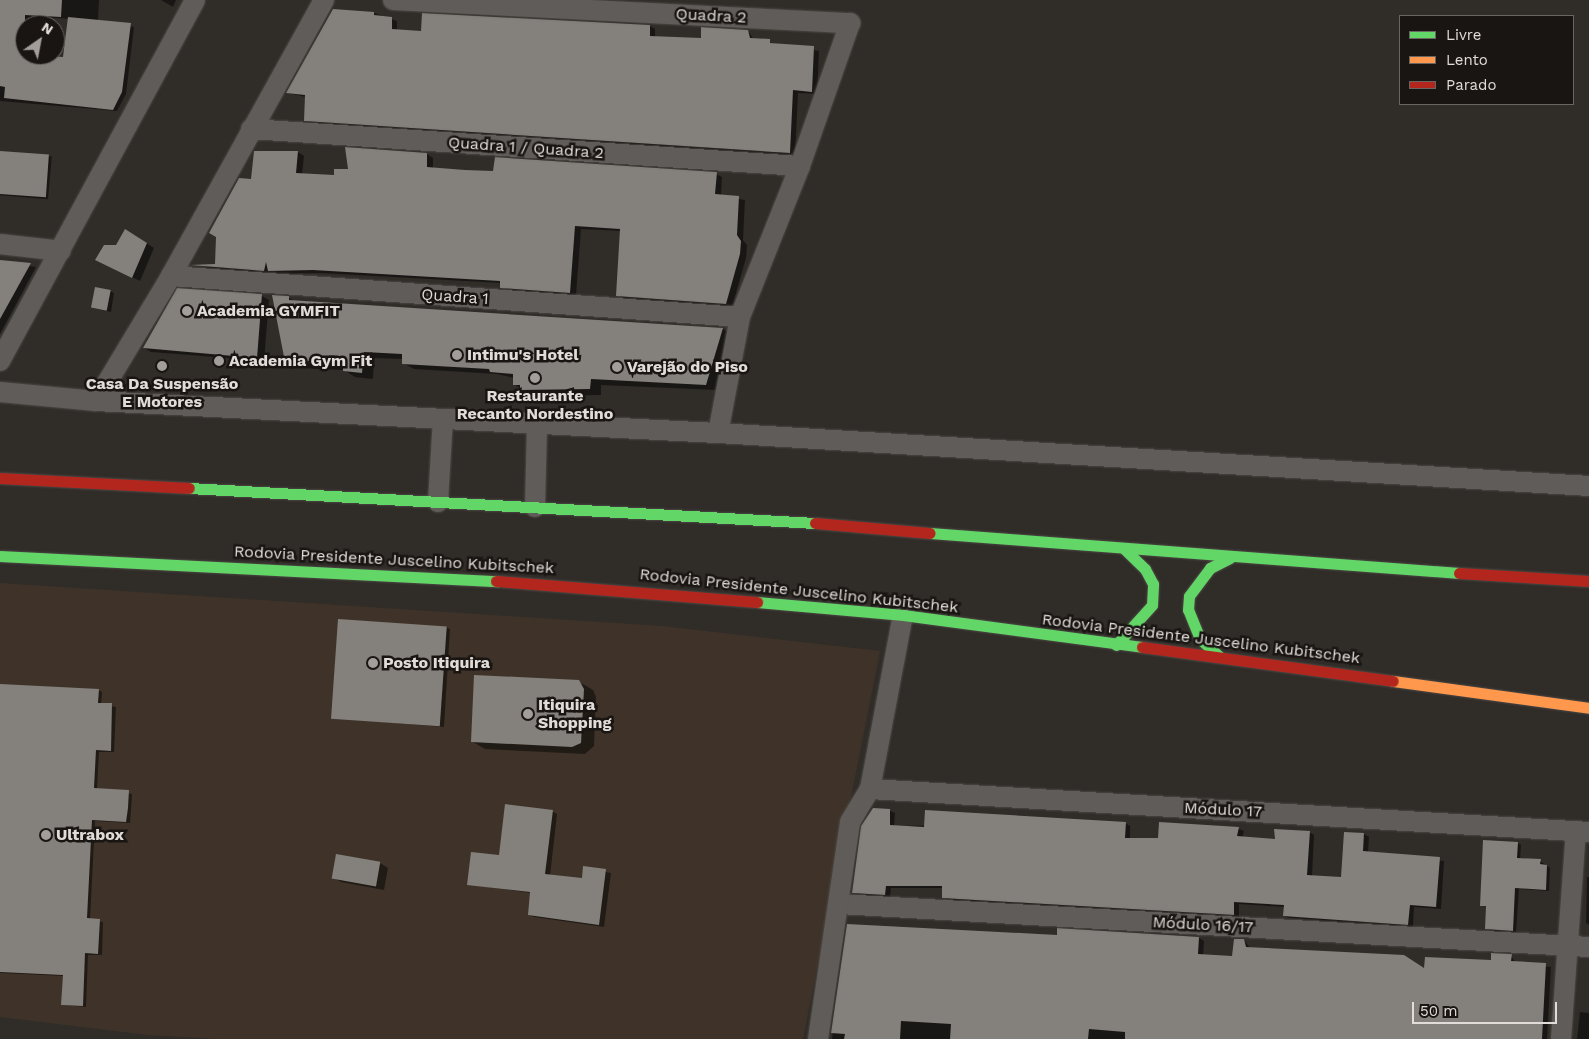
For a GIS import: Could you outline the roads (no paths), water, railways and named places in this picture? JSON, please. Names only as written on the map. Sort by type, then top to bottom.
[{"type":"highway","points":[[0,478],[774,520],[1230,558],[1589,581]]},
{"type":"highway","points":[[1116,645],[1152,605],[1153,584],[1145,569],[1123,548]]},
{"type":"highway","name":"Rodovia Presidente Juscelino Kubitschek","points":[[0,556],[588,586],[903,615],[1589,708]]},
{"type":"highway","points":[[1220,657],[1200,639],[1188,610],[1189,596],[1210,568],[1230,558]]},
{"type":"street","points":[[0,361],[195,0]]},
{"type":"street","points":[[96,400],[171,276],[324,0]]},
{"type":"street","name":"Quadra 2","points":[[393,0],[850,23],[800,166]]},
{"type":"street","name":"Quadra 1 / Quadra 2","points":[[251,129],[800,166]]},
{"type":"street","points":[[718,433],[740,317],[800,166]]},
{"type":"street","points":[[0,244],[61,251]]},
{"type":"street","name":"Quadra 1","points":[[171,276],[740,317]]},
{"type":"street","points":[[0,392],[96,400],[718,433],[1589,486]]},
{"type":"street","points":[[438,502],[443,418]]},
{"type":"street","points":[[535,507],[537,424]]},
{"type":"street","points":[[818,1039],[850,822],[870,789],[903,615]]},
{"type":"street","name":"Módulo 17","points":[[870,789],[1582,832]]},
{"type":"street","points":[[1561,1039],[1568,946],[1582,832]]},
{"type":"street","name":"Módulo 16/17","points":[[839,904],[1589,947]]},
{"type":"place","name":"Academia GYMFIT","points":[[187,311]]},
{"type":"place","name":"Intimu's Hotel","points":[[457,355]]},
{"type":"place","name":"Academia Gym Fit","points":[[219,361]]},
{"type":"place","name":"Casa Da Suspensão E Motores","points":[[162,366]]},
{"type":"place","name":"Varejão do Piso","points":[[617,367]]},
{"type":"place","name":"Restaurante Recanto Nordestino","points":[[535,378]]},
{"type":"place","name":"Posto Itiquira","points":[[373,663]]},
{"type":"place","name":"Itiquira Shopping","points":[[528,714]]},
{"type":"place","name":"Ultrabox","points":[[46,835]]}]
